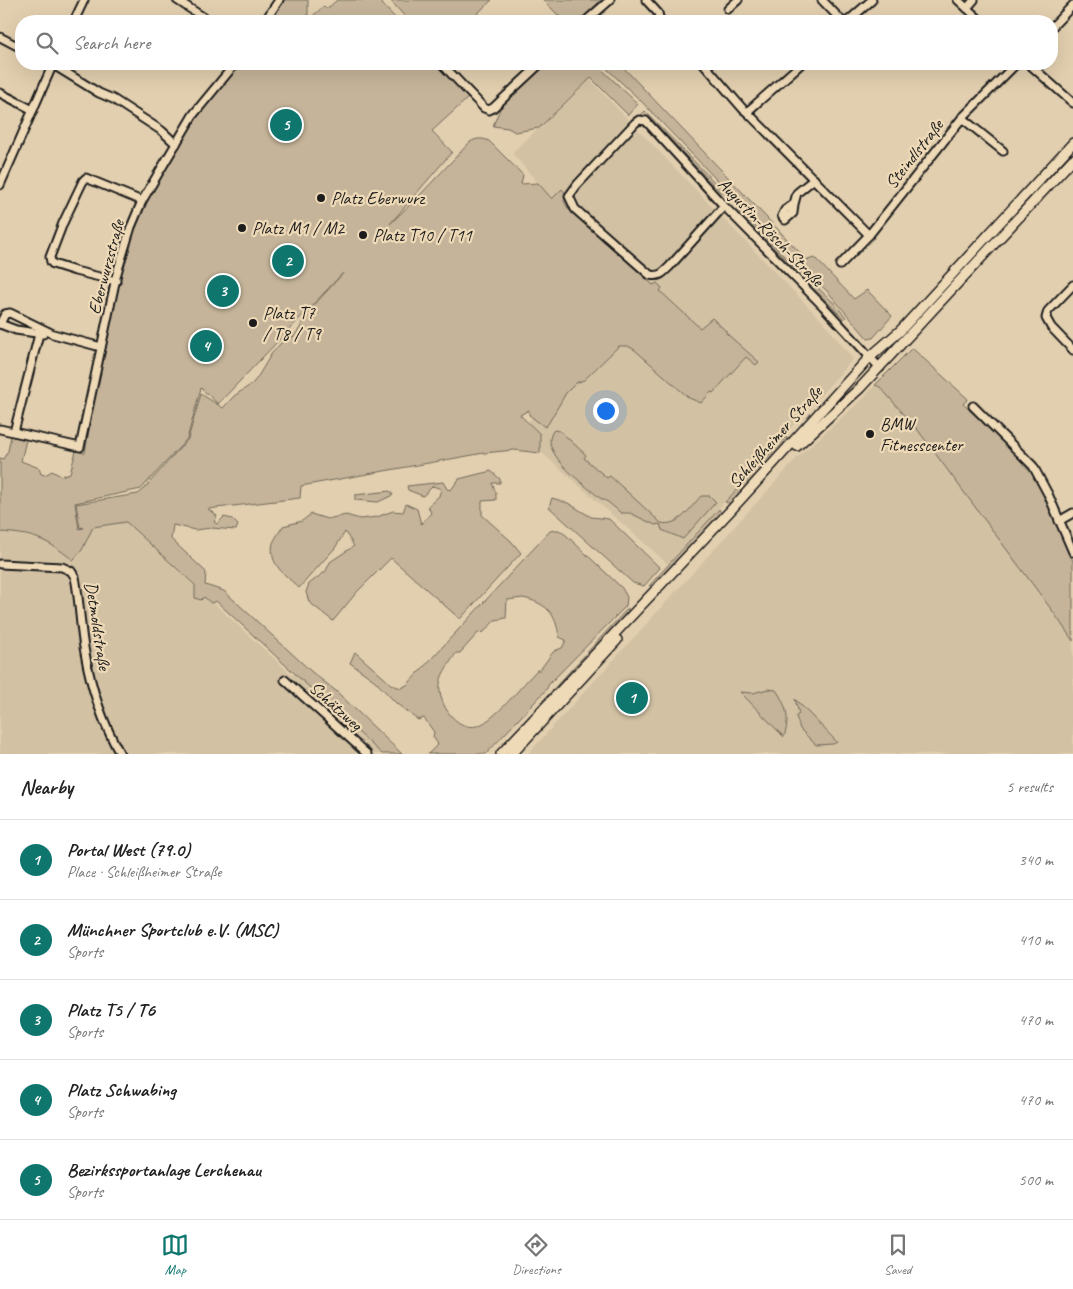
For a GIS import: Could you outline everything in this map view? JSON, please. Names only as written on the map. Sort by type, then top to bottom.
[{"type":"main road","name":"Schleißheimer Straße","points":[[501,754],[730,511],[869,358],[900,331],[1073,143]]},
{"type":"main road","name":"Schleißheimer Straße","points":[[512,754],[800,443],[848,401],[880,368],[1073,159]]},
{"type":"street","points":[[77,15],[84,0]]},
{"type":"street","points":[[177,0],[200,15]]},
{"type":"street","points":[[269,15],[279,0]]},
{"type":"street","points":[[593,15],[610,0]]},
{"type":"street","points":[[646,0],[658,15]]},
{"type":"street","points":[[728,9],[738,0]]},
{"type":"street","points":[[822,0],[836,15]]},
{"type":"street","points":[[855,15],[872,0]]},
{"type":"street","points":[[958,0],[975,15]]},
{"type":"street","points":[[967,8],[974,0]]},
{"type":"street","points":[[1058,21],[1073,5]]},
{"type":"street","points":[[0,37],[15,45]]},
{"type":"street","points":[[0,185],[3,170],[50,70]]},
{"type":"street","points":[[63,70],[99,93],[113,99],[162,131],[176,144]]},
{"type":"street","name":"Eberwurzstraße","points":[[14,432],[80,447],[125,244],[142,201],[194,115],[230,70]]},
{"type":"street","points":[[448,70],[484,108],[489,110],[533,70]]},
{"type":"street","points":[[710,70],[733,98],[869,235]]},
{"type":"street","points":[[747,112],[793,70]]},
{"type":"street","name":"Steindlstraße","points":[[840,265],[869,235],[962,118],[1010,70]]},
{"type":"street","points":[[1036,70],[1073,103]]},
{"type":"street","points":[[0,93],[33,110]]},
{"type":"street","points":[[962,118],[1004,151]]},
{"type":"street","name":"Augustin-Rösch-Straße","points":[[724,206],[670,266],[660,275],[656,276],[650,275],[575,209],[570,200],[570,193],[639,120],[646,121],[724,206],[823,306],[880,368]]},
{"type":"street","points":[[116,281],[75,272],[54,264],[51,262],[50,257],[68,212],[86,178],[142,201]]},
{"type":"street","points":[[794,204],[797,193],[814,179]]},
{"type":"street","points":[[1073,285],[1048,311],[1046,318],[1073,350]]},
{"type":"street","points":[[53,334],[39,334],[16,330],[0,324],[7,312],[53,334],[101,347]]},
{"type":"street","points":[[0,429],[14,432],[39,334]]},
{"type":"street","points":[[973,406],[1033,466],[1041,479],[1073,552]]},
{"type":"street","points":[[1059,520],[1073,513]]},
{"type":"street","name":"Detmoldstraße","points":[[0,564],[62,566],[71,571],[76,577],[85,655],[97,701],[109,736],[120,754]]},
{"type":"street","name":"Schätzweg","points":[[285,680],[367,754]]},
{"type":"shaded area","points":[[281,0],[308,0],[308,15],[271,15]]},
{"type":"shaded area","points":[[337,0],[381,0],[382,4],[392,15],[314,15],[324,6],[327,9]]},
{"type":"shaded area","points":[[390,0],[492,0],[476,15],[404,15]]},
{"type":"shaded area","points":[[543,0],[601,0],[585,15],[558,15]]},
{"type":"shaded area","points":[[233,70],[442,70],[468,98],[432,131],[452,152],[390,224],[470,142],[477,139],[489,141],[523,175],[521,184],[538,183],[552,199],[562,189],[565,193],[564,201],[569,210],[653,285],[657,283],[662,288],[660,291],[700,328],[712,318],[759,362],[756,365],[746,357],[713,393],[711,392],[701,403],[689,398],[635,350],[628,346],[619,346],[584,380],[576,383],[566,393],[545,427],[529,415],[529,410],[520,415],[540,434],[540,453],[514,450],[484,453],[301,486],[300,498],[208,509],[217,516],[214,522],[217,524],[224,517],[232,519],[238,525],[236,530],[211,528],[195,530],[173,525],[171,539],[206,572],[205,585],[224,591],[313,673],[336,691],[402,754],[382,754],[216,601],[211,603],[204,597],[201,600],[195,598],[195,585],[126,522],[93,527],[82,550],[73,560],[47,542],[22,534],[0,532],[0,458],[3,459],[8,451],[11,436],[26,440],[21,461],[39,468],[41,474],[45,475],[52,471],[61,476],[70,473],[76,451],[85,453],[101,364],[124,257],[132,231],[163,168],[199,115]],"holes":[[[344,272],[304,317],[300,328],[294,336],[281,343],[272,353],[252,384],[234,396],[223,408],[201,394],[188,439],[142,491],[138,494],[76,504],[80,528],[84,528],[79,529],[75,503],[141,489],[187,439],[201,388],[218,404]]]},
{"type":"shaded area","points":[[537,70],[602,70],[638,104],[628,115],[591,78],[539,128],[515,132],[508,128],[493,126],[502,104]]},
{"type":"shaded area","points":[[608,70],[626,70],[807,260],[815,258],[854,299],[867,290],[892,316],[873,338],[868,339],[828,292],[782,248],[641,101]]},
{"type":"shaded area","points":[[590,80],[825,324],[853,359],[668,564],[540,451],[540,434],[528,422],[651,288],[559,207],[512,153]]},
{"type":"shaded area","points":[[645,111],[725,193],[723,195],[650,118],[641,115]]},
{"type":"shaded area","points":[[738,208],[788,260],[832,301],[846,317],[844,319],[736,209]]},
{"type":"shaded area","points":[[912,348],[968,399],[963,404],[1027,463],[1035,475],[1073,561],[1073,641],[917,429],[880,387],[875,385]]},
{"type":"shaded area","points":[[875,385],[880,387],[917,429],[1073,641],[1073,754],[528,754],[799,456],[865,397]]},
{"type":"shaded area","points":[[554,430],[560,431],[586,455],[584,458],[607,478],[610,476],[661,523],[673,522],[684,516],[701,496],[710,496],[716,502],[683,539],[662,530],[660,524],[655,525],[630,513],[621,513],[584,485],[565,467],[551,448],[550,438]]},
{"type":"shaded area","points":[[786,437],[788,442],[732,504],[725,502]]},
{"type":"shaded area","points":[[491,471],[500,479],[500,483],[492,483],[496,493],[496,500],[482,501],[482,515],[511,541],[521,553],[460,619],[391,558],[357,592],[333,621],[309,602],[306,592],[309,584],[326,571],[330,562],[354,546],[345,532],[335,548],[299,588],[279,569],[273,557],[273,543],[283,526],[302,521],[311,514],[327,519],[346,515],[360,519],[377,517],[393,511],[403,512],[406,504],[417,509],[421,524],[431,513],[428,506],[439,496],[441,489],[433,486],[423,496],[408,490],[407,486],[443,482],[447,489],[451,490],[459,479]]},
{"type":"shaded area","points":[[390,491],[393,495],[378,502],[355,500],[355,495]]},
{"type":"shaded area","points":[[552,498],[568,503],[591,517],[609,519],[660,568],[644,586],[633,583],[549,507]]},
{"type":"shaded area","points":[[719,509],[722,516],[657,584],[649,586]]},
{"type":"shaded area","points":[[126,522],[293,676],[297,672],[385,754],[0,754],[0,532],[16,533],[45,540],[73,560],[82,550],[93,527]]},
{"type":"shaded area","points":[[559,530],[566,535],[622,588],[627,597],[626,606],[549,684],[546,690],[486,754],[428,754],[438,744],[433,737],[434,732],[424,718],[418,720],[397,704],[374,680],[350,663],[355,652],[392,685],[401,688],[407,685],[550,531]],"holes":[[[523,598],[544,606],[552,615],[559,637],[566,640],[562,648],[554,651],[540,670],[537,670],[489,719],[473,727],[465,726],[451,716],[446,709],[440,692],[442,676],[456,653],[460,653],[478,633],[484,632],[495,620],[506,618],[507,600]]]},
{"type":"shaded area","points":[[628,608],[628,614],[537,710],[536,708]]},
{"type":"shaded area","points":[[768,689],[776,690],[785,707],[787,724],[784,737],[740,692],[753,693]]},
{"type":"shaded area","points":[[795,699],[837,742],[816,745],[800,729],[796,716],[799,714]]},
{"type":"place","name":"Bezirkssportanlage Lerchenau","points":[[286,125]]},
{"type":"place","name":"Platz Eberwurz","points":[[321,198]]},
{"type":"place","name":"Platz M1 / M2","points":[[242,228]]},
{"type":"place","name":"Platz T10 / T11","points":[[363,235]]},
{"type":"place","name":"Münchner Sportclub e.V. (MSC)","points":[[288,261]]},
{"type":"place","name":"Platz T5 / T6","points":[[223,291]]},
{"type":"place","name":"Platz T7 / T8 / T9","points":[[253,323]]},
{"type":"place","name":"Platz Schwabing","points":[[206,346]]},
{"type":"place","name":"BMW Fitnesscenter","points":[[870,434]]},
{"type":"place","name":"Portal West (79.0)","points":[[632,698]]}]
